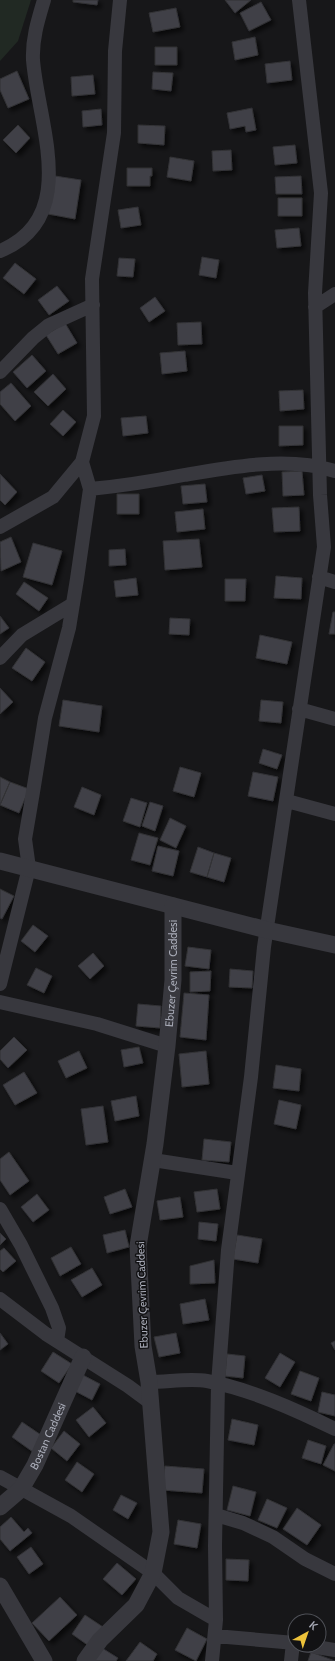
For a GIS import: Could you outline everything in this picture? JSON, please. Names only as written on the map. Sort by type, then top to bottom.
[{"type":"street","points":[[0,251],[24,238],[45,208],[49,184],[49,159],[33,59],[35,29],[44,0]]},
{"type":"street","points":[[0,527],[53,497],[82,462],[94,416],[92,279],[114,133],[115,52],[120,0]]},
{"type":"street","points":[[212,1661],[216,1620],[218,1384],[228,1250],[251,1077],[267,930],[324,547],[320,466],[328,302],[321,193],[299,0]]},
{"type":"street","points":[[0,372],[33,338],[49,325],[93,305]]},
{"type":"street","points":[[1,978],[29,868],[25,839],[46,718],[69,628],[73,604],[90,489],[82,462]]},
{"type":"street","points":[[90,489],[128,485],[251,464],[320,466],[335,471]]},
{"type":"street","points":[[319,577],[335,582]]},
{"type":"street","points":[[0,658],[22,635],[73,604]]},
{"type":"street","points":[[299,709],[335,719]]},
{"type":"street","points":[[287,801],[335,814]]},
{"type":"street","points":[[0,861],[267,930],[335,945]]},
{"type":"street","name":"Ebuzer Çevrim Caddesi","points":[[85,1661],[100,1640],[136,1605],[153,1573],[161,1532],[149,1382],[143,1346],[138,1246],[153,1160],[167,1046],[173,980],[173,906]]},
{"type":"street","points":[[0,1002],[97,1024],[167,1046]]},
{"type":"street","points":[[153,1160],[237,1174]]},
{"type":"street","points":[[0,1209],[21,1246],[52,1308],[59,1328],[58,1341]]},
{"type":"street","points":[[0,1299],[58,1341],[128,1386],[151,1403]]},
{"type":"street","name":"Bostan Caddesi","points":[[0,1507],[20,1489],[36,1465],[83,1357]]},
{"type":"street","points":[[149,1382],[205,1381],[218,1384],[287,1406],[335,1430]]},
{"type":"street","points":[[0,1477],[71,1516],[153,1573],[178,1598],[216,1620]]},
{"type":"street","points":[[216,1515],[243,1523],[273,1537],[306,1559],[335,1574]]},
{"type":"street","points":[[0,1586],[44,1661]]},
{"type":"street","points":[[215,1636],[287,1643]]},
{"type":"shaded area","points":[[0,0],[31,0],[18,41],[0,61]]},
{"type":"building","points":[[73,0],[98,0],[97,5],[73,2]]},
{"type":"building","points":[[225,0],[251,0],[235,13]]},
{"type":"building","points":[[261,2],[271,20],[249,31],[240,13]]},
{"type":"building","points":[[176,8],[180,27],[153,32],[149,13]]},
{"type":"building","points":[[255,37],[258,55],[235,60],[232,42]]},
{"type":"building","points":[[155,47],[177,47],[177,65],[155,65]]},
{"type":"building","points":[[290,61],[292,80],[267,83],[265,64]]},
{"type":"building","points":[[17,71],[29,99],[8,108],[0,90],[0,79]]},
{"type":"building","points":[[153,72],[173,73],[171,91],[152,89]]},
{"type":"building","points":[[93,75],[95,94],[72,96],[71,77]]},
{"type":"building","points":[[252,108],[256,130],[246,132],[245,126],[230,129],[227,113]]},
{"type":"building","points":[[101,109],[102,125],[83,127],[82,111]]},
{"type":"building","points":[[18,125],[30,138],[16,153],[3,140]]},
{"type":"building","points":[[138,125],[165,126],[164,145],[138,143]]},
{"type":"building","points":[[295,145],[297,163],[275,165],[273,147]]},
{"type":"building","points":[[231,150],[232,170],[213,171],[212,151]]},
{"type":"building","points":[[170,157],[194,161],[191,181],[167,177]]},
{"type":"building","points":[[127,168],[152,168],[150,186],[127,186]]},
{"type":"building","points":[[55,176],[81,180],[75,219],[48,214]]},
{"type":"building","points":[[301,176],[302,194],[276,194],[275,177]]},
{"type":"building","points":[[278,198],[302,198],[302,216],[278,216]]},
{"type":"building","points":[[138,207],[141,225],[121,228],[118,210]]},
{"type":"building","points":[[299,228],[301,246],[277,248],[275,230]]},
{"type":"building","points":[[202,257],[219,260],[216,278],[199,275]]},
{"type":"building","points":[[119,258],[135,259],[133,277],[117,276]]},
{"type":"building","points":[[15,263],[36,279],[24,294],[3,278]]},
{"type":"building","points":[[57,286],[69,301],[49,315],[38,300]]},
{"type":"building","points":[[155,297],[165,311],[149,322],[140,308]]},
{"type":"building","points":[[201,322],[202,344],[178,345],[177,323]]},
{"type":"building","points":[[65,323],[77,343],[58,354],[46,335]]},
{"type":"building","points":[[185,351],[187,371],[162,374],[160,353]]},
{"type":"building","points":[[32,355],[46,371],[27,388],[13,372]]},
{"type":"building","points":[[53,374],[66,389],[48,406],[34,392]]},
{"type":"building","points":[[11,383],[31,406],[15,421],[0,404],[0,392]]},
{"type":"building","points":[[303,390],[304,409],[280,411],[279,391]]},
{"type":"building","points":[[63,410],[76,422],[63,436],[50,424]]},
{"type":"building","points":[[146,416],[148,433],[123,436],[121,418]]},
{"type":"building","points":[[279,426],[303,426],[303,445],[279,446]]},
{"type":"building","points":[[302,471],[304,495],[283,496],[282,472]]},
{"type":"building","points":[[0,474],[17,492],[5,505],[0,500]]},
{"type":"building","points":[[262,475],[265,491],[246,494],[243,478]]},
{"type":"building","points":[[205,484],[207,502],[183,504],[181,486]]},
{"type":"building","points":[[117,494],[139,494],[139,514],[117,514]]},
{"type":"building","points":[[299,507],[300,531],[274,532],[272,508]]},
{"type":"building","points":[[203,509],[205,529],[177,532],[175,512]]},
{"type":"building","points":[[11,537],[21,562],[1,571],[0,542]]},
{"type":"building","points":[[199,539],[202,567],[165,570],[163,541]]},
{"type":"building","points":[[33,543],[62,551],[52,585],[23,577]]},
{"type":"building","points":[[125,549],[126,565],[109,566],[109,550]]},
{"type":"building","points":[[276,576],[302,578],[301,599],[274,598]]},
{"type":"building","points":[[136,578],[138,595],[116,597],[114,581]]},
{"type":"building","points":[[225,579],[246,579],[245,601],[225,601]]},
{"type":"building","points":[[24,582],[48,598],[39,611],[16,594]]},
{"type":"building","points":[[333,612],[335,612],[335,634],[329,634]]},
{"type":"building","points":[[0,616],[9,628],[0,634]]},
{"type":"building","points":[[170,618],[190,619],[189,635],[169,634]]},
{"type":"building","points":[[260,635],[292,642],[287,664],[256,658]]},
{"type":"building","points":[[26,648],[45,662],[32,681],[12,668]]},
{"type":"building","points":[[0,688],[13,702],[0,714]]},
{"type":"building","points":[[63,700],[102,706],[99,732],[59,726]]},
{"type":"building","points":[[261,700],[283,702],[281,723],[259,721]]},
{"type":"building","points":[[263,749],[282,755],[277,769],[259,763]]},
{"type":"building","points":[[180,767],[201,773],[194,797],[173,791]]},
{"type":"building","points":[[253,772],[278,777],[273,801],[248,796]]},
{"type":"building","points":[[0,777],[10,782],[0,805]]},
{"type":"building","points":[[10,782],[29,789],[19,813],[0,805]]},
{"type":"building","points":[[82,787],[101,795],[94,815],[74,807]]},
{"type":"building","points":[[131,798],[147,803],[140,827],[123,821]]},
{"type":"building","points":[[150,802],[163,806],[155,831],[142,826]]},
{"type":"building","points":[[170,818],[186,826],[176,848],[160,840]]},
{"type":"building","points":[[139,833],[158,838],[150,865],[131,860]]},
{"type":"building","points":[[158,846],[179,851],[173,876],[152,871]]},
{"type":"building","points":[[198,847],[214,853],[207,877],[190,872]]},
{"type":"building","points":[[214,853],[231,858],[224,882],[207,877]]},
{"type":"building","points":[[0,889],[14,896],[2,919],[0,918]]},
{"type":"building","points":[[33,925],[48,936],[35,952],[21,941]]},
{"type":"building","points":[[188,947],[211,950],[209,969],[185,966]]},
{"type":"building","points":[[93,953],[104,966],[90,979],[78,966]]},
{"type":"building","points":[[36,968],[52,976],[44,993],[27,985]]},
{"type":"building","points":[[230,969],[253,971],[252,988],[229,987]]},
{"type":"building","points":[[211,971],[210,991],[190,992],[190,972]]},
{"type":"building","points":[[184,993],[209,995],[206,1040],[180,1037]]},
{"type":"building","points":[[138,1004],[161,1006],[160,1028],[136,1026]]},
{"type":"building","points":[[14,1037],[27,1050],[8,1068],[0,1059],[0,1051]]},
{"type":"building","points":[[139,1047],[143,1063],[124,1067],[121,1050]]},
{"type":"building","points":[[79,1051],[87,1068],[66,1078],[58,1061]]},
{"type":"building","points":[[206,1051],[209,1084],[182,1087],[179,1054]]},
{"type":"building","points":[[276,1065],[301,1069],[299,1091],[273,1088]]},
{"type":"building","points":[[24,1072],[37,1093],[15,1105],[3,1085]]},
{"type":"building","points":[[136,1096],[139,1116],[115,1121],[111,1101]]},
{"type":"building","points":[[279,1100],[301,1105],[296,1129],[274,1124]]},
{"type":"building","points":[[103,1106],[108,1142],[86,1145],[81,1109]]},
{"type":"building","points":[[204,1139],[231,1142],[229,1162],[202,1160]]},
{"type":"building","points":[[9,1152],[29,1181],[10,1195],[0,1180],[0,1159]]},
{"type":"building","points":[[125,1189],[132,1207],[110,1214],[104,1197]]},
{"type":"building","points":[[217,1189],[220,1209],[197,1212],[194,1192]]},
{"type":"building","points":[[37,1194],[49,1210],[33,1222],[21,1207]]},
{"type":"building","points":[[180,1197],[183,1217],[160,1220],[157,1201]]},
{"type":"building","points":[[199,1222],[218,1224],[216,1241],[198,1239]]},
{"type":"building","points":[[125,1230],[129,1247],[107,1253],[103,1235]]},
{"type":"building","points":[[0,1233],[6,1239],[0,1245]]},
{"type":"building","points":[[237,1235],[262,1239],[258,1263],[233,1259]]},
{"type":"building","points":[[71,1247],[81,1264],[60,1276],[51,1258]]},
{"type":"building","points":[[4,1248],[16,1261],[3,1272],[0,1269],[0,1251]]},
{"type":"building","points":[[214,1260],[215,1283],[190,1284],[190,1266]]},
{"type":"building","points":[[92,1268],[102,1285],[82,1297],[71,1280]]},
{"type":"building","points":[[205,1299],[209,1320],[183,1324],[180,1304]]},
{"type":"building","points":[[0,1333],[8,1344],[0,1350]]},
{"type":"building","points":[[176,1333],[180,1353],[159,1357],[154,1337]]},
{"type":"building","points":[[335,1341],[335,1350],[331,1343]]},
{"type":"building","points":[[53,1352],[72,1364],[59,1383],[41,1371]]},
{"type":"building","points":[[280,1353],[295,1362],[280,1387],[265,1378]]},
{"type":"building","points":[[227,1354],[245,1356],[243,1378],[225,1376]]},
{"type":"building","points":[[300,1371],[319,1378],[311,1401],[291,1394]]},
{"type":"building","points":[[81,1374],[100,1384],[92,1400],[73,1390]]},
{"type":"building","points":[[322,1392],[335,1395],[335,1416],[318,1412]]},
{"type":"building","points":[[93,1407],[106,1423],[89,1437],[76,1420]]},
{"type":"building","points":[[232,1419],[258,1425],[254,1445],[228,1440]]},
{"type":"building","points":[[22,1422],[44,1437],[33,1452],[12,1437]]},
{"type":"building","points":[[64,1431],[80,1444],[67,1461],[51,1448]]},
{"type":"building","points":[[308,1440],[326,1446],[321,1464],[302,1458]]},
{"type":"building","points":[[335,1444],[335,1471],[323,1465]]},
{"type":"building","points":[[77,1462],[94,1474],[82,1492],[65,1480]]},
{"type":"building","points":[[165,1466],[204,1469],[202,1493],[162,1490]]},
{"type":"building","points":[[233,1486],[256,1492],[250,1516],[227,1510]]},
{"type":"building","points":[[121,1495],[137,1503],[128,1519],[113,1510]]},
{"type":"building","points":[[267,1499],[287,1508],[277,1528],[258,1520]]},
{"type":"building","points":[[297,1508],[321,1525],[307,1545],[283,1529]]},
{"type":"building","points":[[11,1517],[24,1532],[28,1528],[32,1533],[10,1551],[0,1539],[0,1527]]},
{"type":"building","points":[[178,1520],[201,1524],[197,1548],[174,1544]]},
{"type":"building","points":[[31,1547],[43,1564],[29,1574],[17,1557]]},
{"type":"building","points":[[226,1559],[249,1560],[248,1581],[226,1580]]},
{"type":"building","points":[[117,1563],[136,1579],[122,1595],[103,1579]]},
{"type":"building","points":[[60,1597],[77,1615],[49,1641],[32,1623]]},
{"type":"building","points":[[85,1615],[103,1627],[89,1646],[72,1634]]},
{"type":"building","points":[[187,1628],[207,1639],[196,1661],[175,1650]]},
{"type":"building","points":[[140,1642],[157,1654],[153,1661],[126,1661]]},
{"type":"building","points":[[102,1648],[118,1658],[116,1661],[93,1661]]},
{"type":"building","points":[[311,1653],[314,1653],[335,1661],[308,1661]]}]
